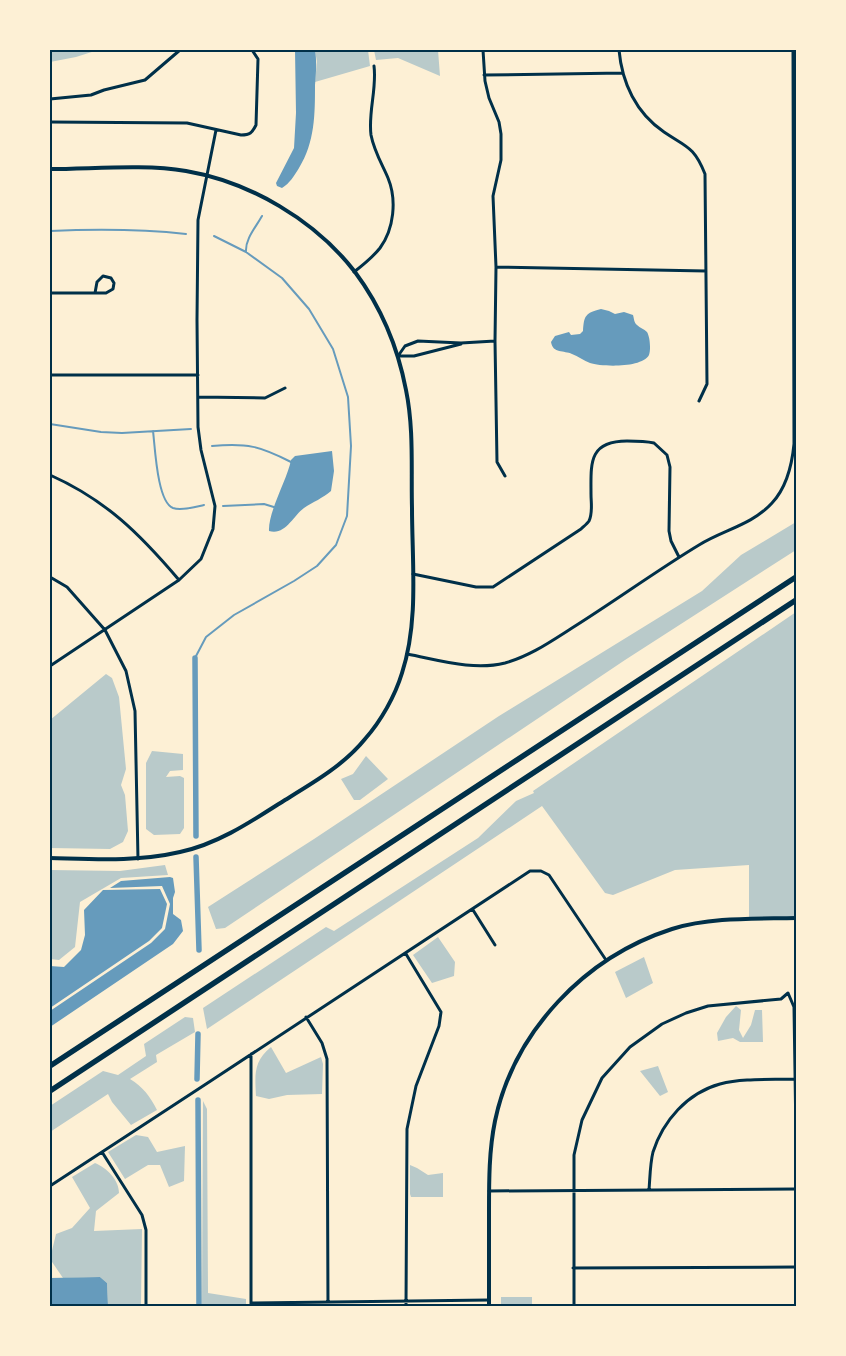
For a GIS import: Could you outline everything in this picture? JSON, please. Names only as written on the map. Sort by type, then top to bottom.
[{"type":"highway","points":[[50,1066],[796,577]]},
{"type":"highway","points":[[50,1091],[796,600]]},
{"type":"street","points":[[50,99],[91,95],[145,80],[180,50]]},
{"type":"street","points":[[50,122],[187,123],[248,135],[252,133],[256,125],[258,59],[252,50]]},
{"type":"street","points":[[483,50],[484,75],[489,98],[500,122],[502,134],[501,160],[493,196],[496,267],[497,462],[505,476]]},
{"type":"street","points":[[619,50],[623,74],[632,97],[644,113],[663,131],[688,146],[700,160],[706,174],[707,384],[698,401]]},
{"type":"street","points":[[407,654],[482,666],[521,658],[536,651],[588,618],[702,543],[758,516],[772,503],[780,491],[787,479],[792,462],[794,409],[793,50]]},
{"type":"street","points":[[354,272],[380,248],[391,224],[393,214],[389,180],[378,158],[372,138],[371,116],[375,75],[374,66]]},
{"type":"street","points":[[484,75],[623,74]]},
{"type":"street","points":[[50,666],[179,580],[201,559],[213,529],[215,506],[201,450],[198,427],[197,320],[198,220],[216,130]]},
{"type":"street","points":[[50,169],[157,168],[207,175],[247,189],[275,203],[299,219],[334,250],[354,272],[388,328],[398,356],[407,394],[411,430],[414,612],[402,674],[387,707],[366,738],[336,766],[301,790],[234,832],[186,851],[138,859],[50,858]]},
{"type":"street","points":[[496,267],[706,271]]},
{"type":"street","points":[[50,293],[95,293],[106,293],[111,291],[114,286],[112,278],[100,277],[95,293]]},
{"type":"street","points":[[398,356],[406,346],[418,341],[461,343],[495,341]]},
{"type":"street","points":[[398,356],[414,356],[460,345],[461,343]]},
{"type":"street","points":[[50,375],[198,376]]},
{"type":"street","points":[[198,397],[265,398],[285,388]]},
{"type":"street","points":[[412,574],[476,587],[493,587],[581,529],[589,521],[592,510],[591,466],[594,454],[601,446],[609,442],[622,441],[654,443],[667,455],[670,467],[669,531],[671,542],[679,557]]},
{"type":"street","points":[[50,475],[73,485],[118,516],[151,548],[179,580]]},
{"type":"street","points":[[50,577],[67,587],[105,630],[126,671],[135,712],[138,859]]},
{"type":"street","points":[[50,1186],[530,871],[541,871],[549,875],[606,960]]},
{"type":"street","points":[[473,910],[495,946]]},
{"type":"street","points":[[489,1306],[490,1151],[495,1120],[506,1081],[522,1050],[545,1015],[572,987],[606,960],[641,941],[673,928],[706,922],[740,919],[796,918]]},
{"type":"street","points":[[406,954],[441,1012],[439,1026],[416,1086],[407,1129],[406,1304]]},
{"type":"street","points":[[574,1306],[574,1155],[582,1120],[602,1078],[630,1047],[662,1024],[686,1013],[711,1006],[781,999],[788,992],[794,1007],[796,1137]]},
{"type":"street","points":[[306,1018],[322,1043],[327,1059],[328,1304]]},
{"type":"street","points":[[250,1054],[251,1305],[406,1304],[489,1300]]},
{"type":"street","points":[[649,1190],[653,1154],[661,1133],[675,1111],[695,1095],[719,1084],[740,1080],[796,1079]]},
{"type":"street","points":[[102,1152],[142,1215],[146,1230],[146,1306]]},
{"type":"street","points":[[489,1191],[796,1189]]},
{"type":"street","points":[[573,1268],[796,1266]]},
{"type":"shaded area","points":[[50,50],[98,50],[50,62]]},
{"type":"shaded area","points":[[315,50],[368,50],[370,66],[315,82],[317,62]]},
{"type":"shaded area","points":[[374,50],[438,50],[440,76],[398,58],[376,60]]},
{"type":"shaded area","points":[[796,522],[796,550],[625,660],[225,928],[216,929],[208,907],[499,716],[702,591],[741,555]]},
{"type":"shaded area","points":[[796,612],[796,918],[749,918],[749,865],[675,870],[613,895],[605,893],[542,806],[207,1029],[203,1008],[326,927],[334,931],[478,838],[516,801],[534,793],[533,791]]},
{"type":"shaded area","points":[[106,674],[112,678],[119,697],[126,769],[121,785],[125,795],[128,831],[123,842],[110,849],[50,848],[50,720]]},
{"type":"shaded area","points":[[152,751],[183,754],[183,770],[170,771],[166,777],[180,776],[184,778],[184,828],[180,834],[154,835],[146,829],[146,763]]},
{"type":"shaded area","points":[[366,756],[388,779],[360,800],[354,800],[341,779],[353,774]]},
{"type":"shaded area","points":[[165,865],[168,875],[121,878],[80,902],[75,947],[59,960],[50,959],[50,870],[120,871]]},
{"type":"shaded area","points":[[438,937],[455,962],[454,976],[432,983],[413,955]]},
{"type":"shaded area","points":[[644,957],[653,983],[626,998],[615,972]]},
{"type":"shaded area","points":[[736,1006],[741,1010],[739,1030],[743,1038],[751,1025],[755,1010],[762,1010],[763,1042],[740,1042],[733,1038],[718,1041],[717,1033],[726,1017]]},
{"type":"shaded area","points":[[185,1017],[193,1018],[195,1032],[156,1055],[157,1062],[130,1079],[146,1092],[157,1110],[131,1125],[112,1102],[108,1094],[50,1132],[50,1106],[103,1071],[118,1075],[146,1056],[144,1044]]},
{"type":"shaded area","points":[[271,1047],[286,1073],[321,1057],[323,1064],[322,1094],[287,1095],[269,1099],[256,1096],[256,1069],[261,1058]]},
{"type":"shaded area","points":[[658,1066],[668,1092],[660,1096],[640,1071]]},
{"type":"shaded area","points":[[203,1101],[207,1109],[208,1293],[246,1299],[246,1306],[202,1306]]},
{"type":"shaded area","points":[[136,1135],[148,1137],[157,1152],[185,1146],[184,1181],[169,1187],[160,1165],[148,1165],[125,1179],[108,1152]]},
{"type":"shaded area","points":[[95,1163],[112,1175],[119,1193],[96,1211],[94,1231],[142,1229],[141,1306],[108,1306],[107,1283],[100,1277],[63,1278],[50,1259],[56,1234],[72,1228],[90,1208],[72,1177]]},
{"type":"shaded area","points":[[410,1165],[428,1175],[443,1173],[443,1197],[411,1197]]},
{"type":"shaded area","points":[[501,1297],[532,1297],[532,1306],[501,1306]]},
{"type":"water","points":[[295,50],[315,50],[313,128],[308,148],[299,168],[292,179],[282,188],[277,186],[276,183],[294,148],[296,113]]},
{"type":"water","points":[[601,309],[615,314],[624,312],[633,315],[636,324],[647,332],[649,337],[650,352],[645,359],[630,364],[603,365],[590,363],[569,353],[556,350],[552,346],[551,342],[555,336],[569,332],[571,335],[580,334],[583,331],[586,316]]},
{"type":"water","points":[[332,451],[334,471],[331,491],[300,511],[280,531],[269,531],[269,523],[274,505],[291,460],[295,456]]},
{"type":"water","points":[[173,878],[175,892],[173,914],[181,920],[183,931],[173,944],[50,1027],[50,1011],[151,943],[165,929],[170,904],[162,886],[110,888],[121,881]]},
{"type":"water","points":[[160,889],[167,904],[162,928],[149,941],[50,1008],[50,966],[64,967],[81,950],[85,935],[84,910],[103,890]]},
{"type":"water","points":[[100,1277],[107,1283],[108,1306],[50,1306],[50,1278]]},
{"type":"waterway","points":[[246,252],[249,238],[262,216]]},
{"type":"waterway","points":[[50,231],[118,230],[186,234]]},
{"type":"waterway","points":[[195,658],[206,637],[234,615],[317,566],[336,545],[347,516],[351,446],[348,397],[333,349],[309,309],[282,278],[246,252],[214,236]]},
{"type":"waterway","points":[[50,424],[101,432],[122,433],[191,429]]},
{"type":"waterway","points":[[153,431],[160,485],[163,496],[168,504],[173,508],[180,509],[204,505]]},
{"type":"waterway","points":[[212,446],[235,445],[253,447],[270,452],[291,462]]},
{"type":"waterway","points":[[223,506],[264,504],[277,508]]},
{"type":"waterway","points":[[195,658],[196,836]]},
{"type":"waterway","points":[[196,857],[199,950]]},
{"type":"waterway","points":[[197,1079],[198,1034]]},
{"type":"waterway","points":[[198,1100],[199,1306]]}]
